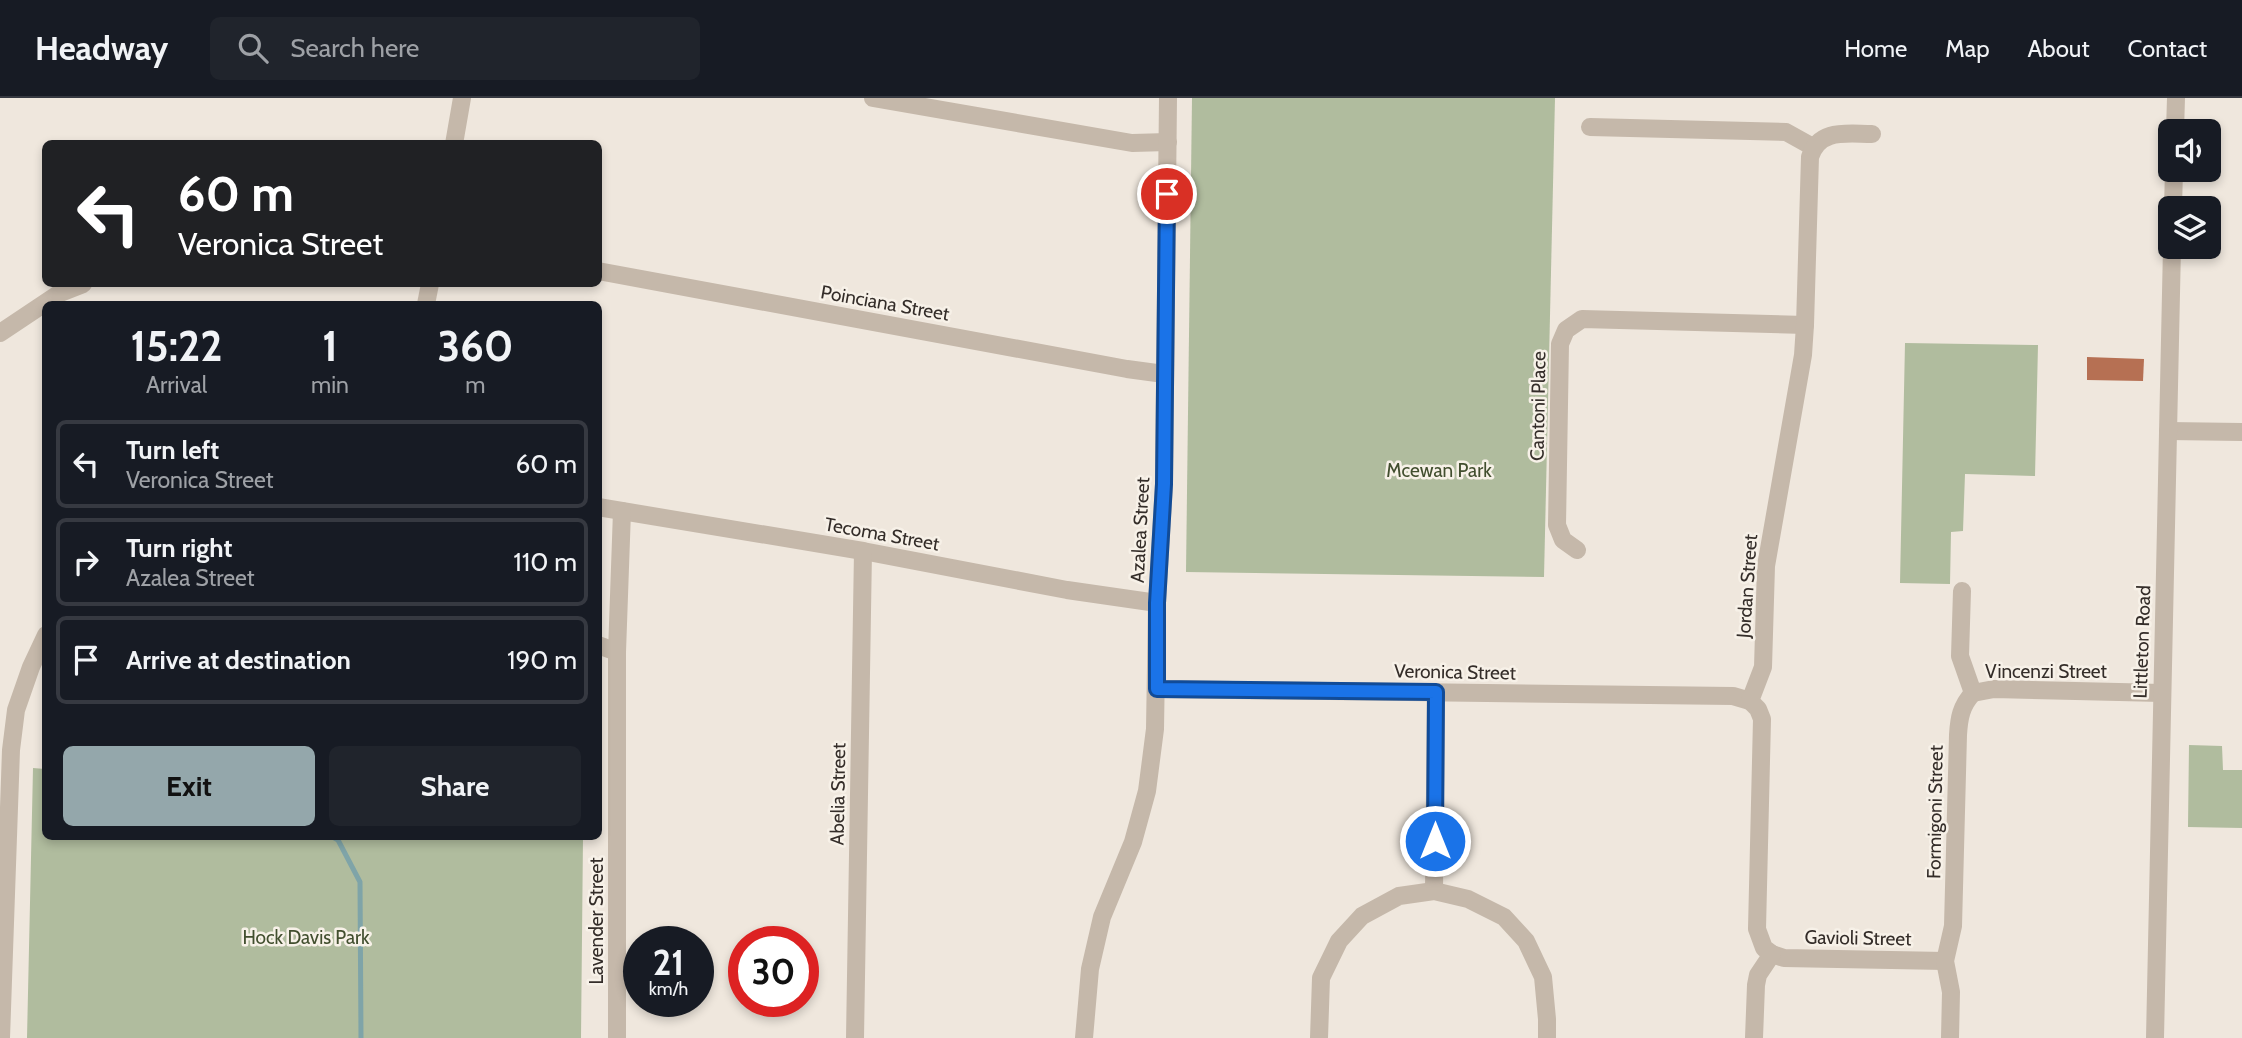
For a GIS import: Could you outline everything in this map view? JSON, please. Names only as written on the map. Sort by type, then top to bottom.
[{"type":"street","points":[[455,140],[462,98]]},
{"type":"street","points":[[873,98],[1132,143],[1168,142]]},
{"type":"street","name":"Azalea Street","points":[[1084,1038],[1090,969],[1102,918],[1133,842],[1147,791],[1156,729],[1157,603],[1164,484],[1168,98]]},
{"type":"street","points":[[2175,119],[2176,98]]},
{"type":"street","points":[[1590,127],[1786,132],[1813,146],[1834,134],[1872,134]]},
{"type":"street","name":"Jordan Street","points":[[1750,701],[1763,667],[1766,566],[1803,355],[1810,157],[1813,146]]},
{"type":"street","name":"Littleton Road","points":[[2155,1038],[2172,259]]},
{"type":"street","name":"Poinciana Street","points":[[602,272],[1164,374]]},
{"type":"street","points":[[48,301],[75,287]]},
{"type":"street","points":[[0,333],[42,305]]},
{"type":"street","name":"Cantoni Place","points":[[1577,550],[1563,540],[1557,525],[1560,344],[1566,330],[1582,319],[1805,325]]},
{"type":"street","points":[[2168,430],[2242,432]]},
{"type":"street","name":"Tecoma Street","points":[[602,508],[863,551],[1067,590],[1157,603]]},
{"type":"street","name":"Lavender Street","points":[[617,1038],[617,652],[622,511]]},
{"type":"street","name":"Abelia Street","points":[[855,1038],[863,551]]},
{"type":"street","points":[[1962,591],[1960,656],[1973,692]]},
{"type":"street","points":[[1,1038],[4,793],[16,710],[42,644]]},
{"type":"street","points":[[602,646],[617,652]]},
{"type":"street","name":"Veronica Street","points":[[1157,689],[1733,696],[1750,701]]},
{"type":"street","name":"Vincenzi Street","points":[[1973,692],[1994,689],[2162,693]]},
{"type":"street","points":[[1434,891],[1436,692]]},
{"type":"street","name":"Formigoni Street","points":[[1950,1038],[1951,992],[1945,961],[1953,926],[1959,715],[1973,692]]},
{"type":"street","points":[[1750,701],[1758,709],[1762,719],[1757,929],[1764,948],[1772,954],[1758,975],[1754,1038]]},
{"type":"street","points":[[1319,1038],[1321,978],[1339,941],[1362,916],[1399,895],[1434,891],[1468,899],[1504,918],[1526,941],[1543,977],[1547,1038]]},
{"type":"street","name":"Gavioli Street","points":[[1772,954],[1784,958],[1945,961]]},
{"type":"green space","name":"Mcewan Park","points":[[1192,98],[1555,98],[1544,577],[1186,572]]},
{"type":"green space","points":[[1905,343],[2038,345],[2035,476],[1965,474],[1963,531],[1951,532],[1950,584],[1900,583]]},
{"type":"green space","points":[[2189,745],[2222,746],[2223,770],[2242,770],[2242,828],[2188,827]]},
{"type":"green space","name":"Hock Davis Park","points":[[33,768],[42,769],[42,840],[583,840],[581,1038],[27,1038]]},
{"type":"building","points":[[2087,357],[2144,359],[2143,381],[2087,380]]},
{"type":"waterway","points":[[338,840],[360,882],[361,1038]]},
{"type":"route","points":[[1167,194],[1164,484],[1157,603],[1157,689],[1436,692],[1435,841]]}]
